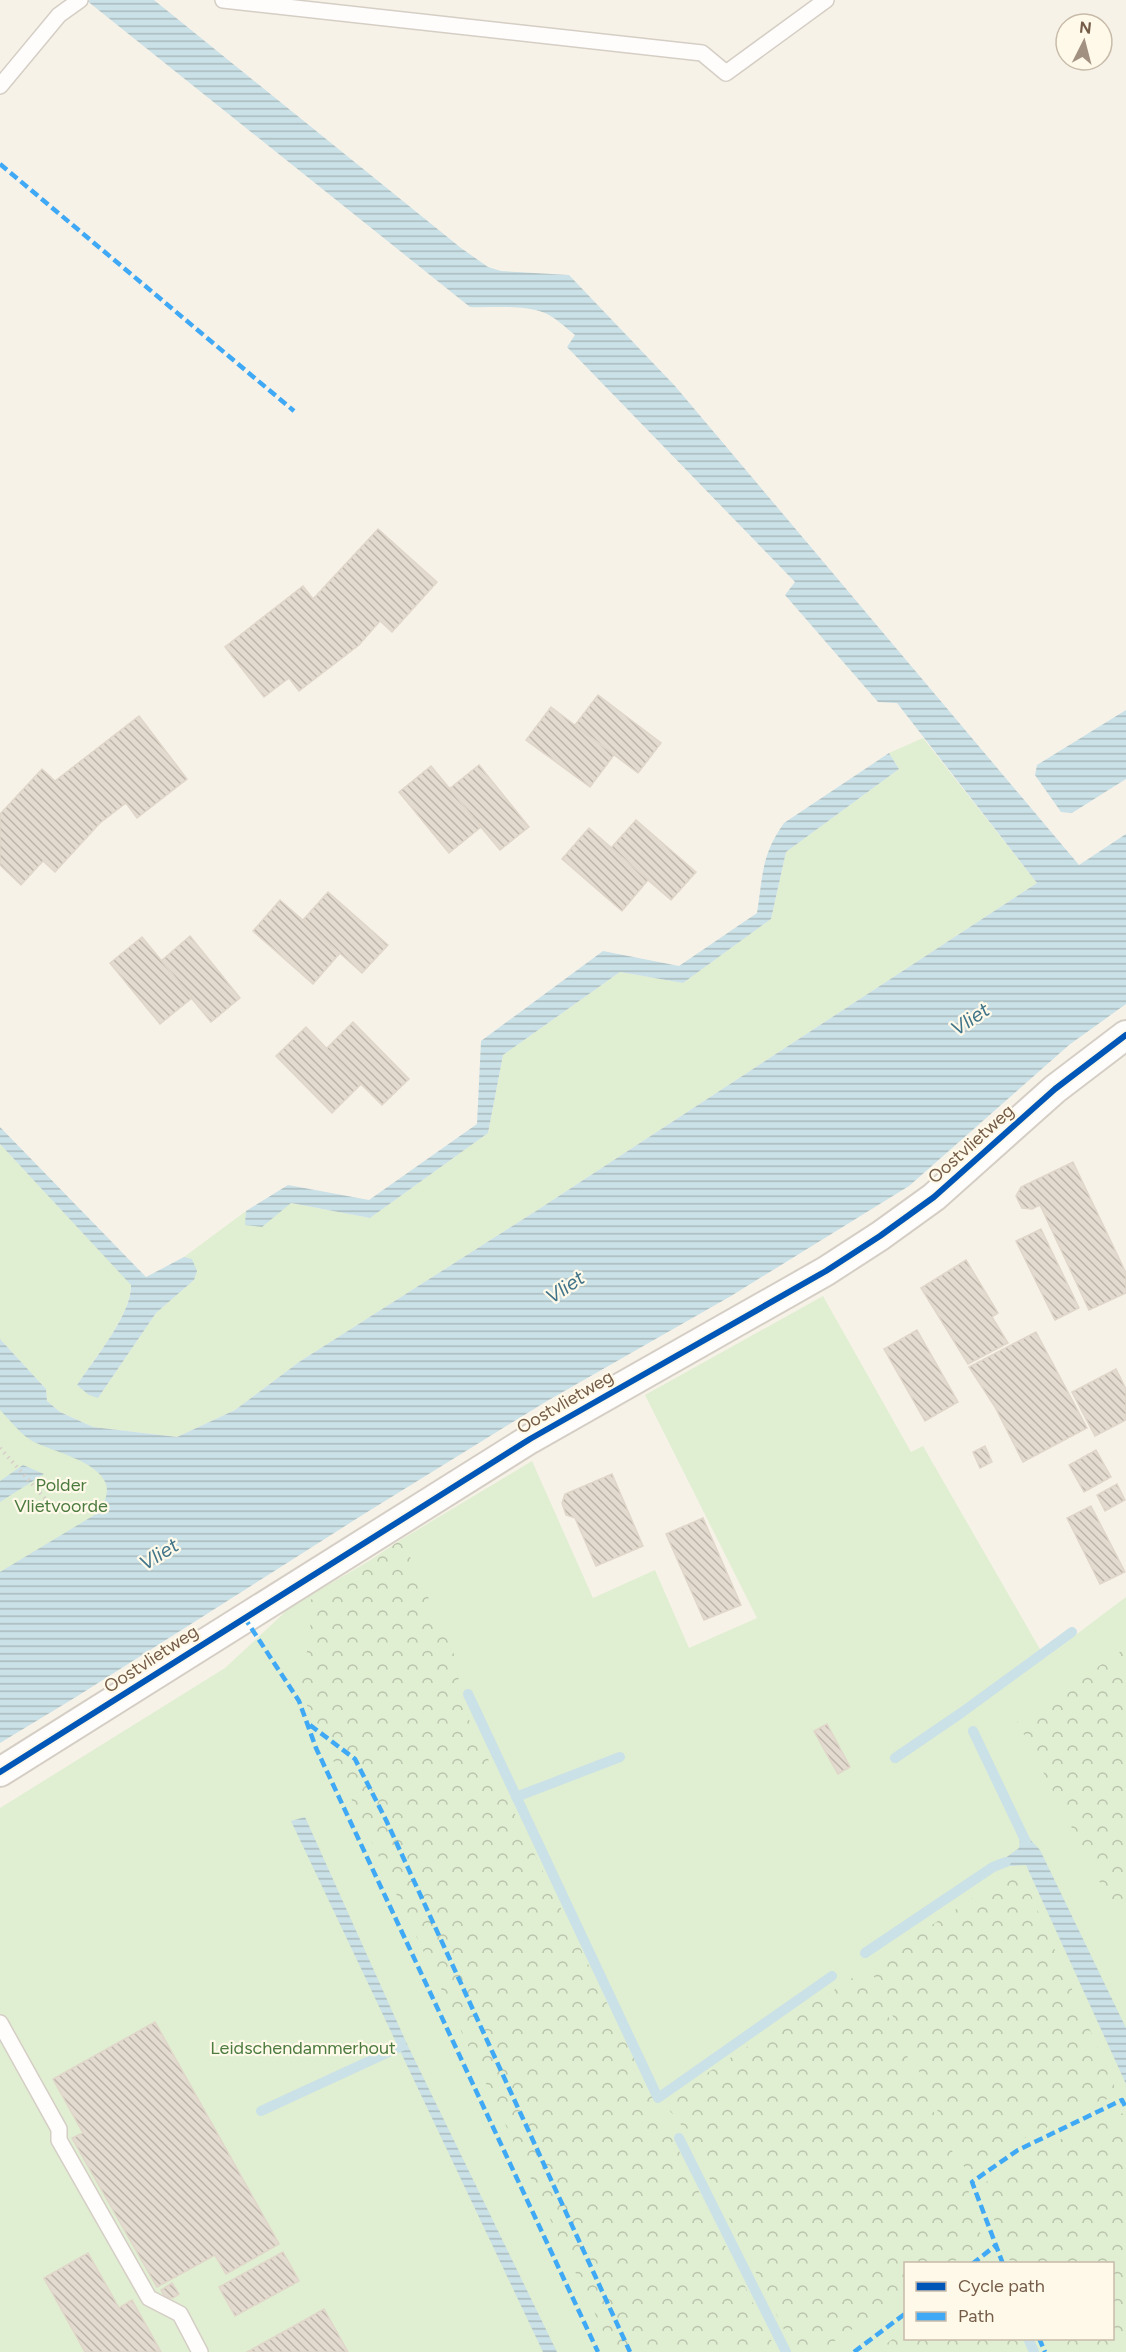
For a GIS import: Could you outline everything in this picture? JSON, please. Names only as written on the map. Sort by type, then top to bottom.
[{"type":"street","name":"Oostvlietweg","points":[[0,1772],[530,1439],[826,1271],[880,1236],[934,1197],[1055,1089],[1126,1035]]},
{"type":"lane","points":[[0,86],[59,15],[80,0]]},
{"type":"lane","points":[[223,0],[702,53],[726,73],[826,0]]},
{"type":"lane","points":[[0,2023],[59,2129],[59,2140],[149,2298],[180,2314],[200,2352]]},
{"type":"path","points":[[0,1448],[50,1503]]},
{"type":"green space","points":[[923,738],[1037,883],[536,1211],[299,1362],[235,1410],[177,1437],[93,1427],[60,1412],[47,1401],[46,1389],[0,1339],[0,1144],[131,1284],[130,1296],[119,1322],[77,1385],[98,1398],[156,1313],[194,1280],[192,1259],[184,1257],[246,1211],[246,1225],[291,1203],[370,1218],[488,1133],[503,1055],[620,972],[683,983],[771,919],[786,852],[899,769],[889,753]]},
{"type":"green space","name":"Leidschendammerhout","points":[[823,1296],[911,1452],[923,1446],[1045,1658],[1126,1597],[1126,2352],[0,2352],[0,1808],[225,1668],[283,1614],[288,1605],[305,1593],[307,1597],[402,1542],[402,1539],[532,1461],[593,1598],[655,1570],[689,1648],[757,1618],[645,1395]]},
{"type":"green space","name":"Polder Vlietvoorde","points":[[0,1377],[138,1485],[0,1601]]},
{"type":"green space","points":[[402,1539],[461,1670],[455,1691],[777,2352],[613,2352],[297,1684],[309,1644],[309,1601]]},
{"type":"green space","points":[[1126,1648],[1126,1897],[1111,1904],[1017,1721]]},
{"type":"green space","points":[[1019,1868],[1118,2094],[1018,2141],[968,2175],[869,1966]]},
{"type":"green space","points":[[866,1969],[965,2178],[983,2243],[954,2262],[904,2262],[904,2295],[818,2352],[795,2352],[686,2131],[663,2102]]},
{"type":"green space","points":[[1123,2113],[1126,2119],[1126,2352],[1053,2352],[1047,2340],[1114,2340],[1114,2262],[1011,2262],[982,2185],[1021,2156]]},
{"type":"green space","points":[[904,2331],[904,2340],[1021,2340],[1027,2352],[875,2352]]},
{"type":"water","name":"Vliet","points":[[86,0],[154,0],[461,248],[488,267],[501,271],[569,275],[675,386],[1079,865],[1126,834],[1126,1004],[1069,1045],[909,1186],[731,1296],[547,1401],[0,1743],[0,1572],[101,1511],[107,1491],[106,1484],[94,1469],[30,1439],[0,1410],[0,1339],[46,1389],[47,1401],[60,1412],[93,1427],[177,1437],[235,1410],[299,1362],[536,1211],[1037,883],[897,703],[878,702],[785,595],[795,582],[567,347],[575,335],[553,317],[536,310],[518,307],[470,307]]},
{"type":"water","points":[[1126,710],[1126,779],[1072,813],[1061,812],[1035,775],[1037,765]]},
{"type":"water","points":[[889,753],[899,769],[786,852],[771,919],[683,983],[620,972],[503,1055],[488,1133],[370,1218],[291,1203],[262,1227],[245,1225],[246,1211],[288,1185],[369,1200],[477,1124],[481,1041],[603,951],[679,966],[757,913],[767,856],[784,823]]},
{"type":"water","points":[[0,1127],[146,1277],[184,1257],[192,1259],[197,1271],[194,1280],[156,1313],[98,1398],[89,1395],[77,1385],[119,1323],[130,1297],[131,1285],[0,1144]]},
{"type":"water","points":[[23,1465],[44,1474],[0,1502],[0,1481]]},
{"type":"water","points":[[305,1817],[407,2044],[557,2352],[543,2352],[291,1821]]},
{"type":"water","points":[[1021,1830],[1040,1850],[1126,2028],[1126,2084],[1026,1865],[993,1867],[1019,1848]]},
{"type":"building","points":[[378,529],[437,582],[392,632],[380,621],[359,645],[299,691],[289,678],[264,697],[225,647],[303,586],[313,599]]},
{"type":"building","points":[[598,695],[661,743],[638,773],[575,725]]},
{"type":"building","points":[[551,707],[614,755],[590,787],[526,740]]},
{"type":"building","points":[[139,716],[187,779],[137,818],[126,803],[100,823],[55,872],[43,861],[21,885],[0,865],[0,814],[42,769],[55,781]]},
{"type":"building","points":[[479,765],[529,827],[500,850],[449,789]]},
{"type":"building","points":[[431,766],[481,827],[449,853],[399,792]]},
{"type":"building","points":[[636,820],[696,872],[671,900],[611,848]]},
{"type":"building","points":[[589,828],[648,880],[622,911],[562,859]]},
{"type":"building","points":[[328,892],[388,945],[362,973],[303,920]]},
{"type":"building","points":[[280,900],[340,953],[313,984],[253,931]]},
{"type":"building","points":[[190,936],[240,998],[211,1022],[161,961]]},
{"type":"building","points":[[142,937],[192,998],[160,1024],[110,963]]},
{"type":"building","points":[[353,1022],[409,1079],[382,1105],[326,1049]]},
{"type":"building","points":[[306,1027],[361,1084],[332,1113],[276,1056]]},
{"type":"building","points":[[1073,1162],[1126,1273],[1126,1293],[1089,1310],[1040,1205],[1032,1209],[1022,1208],[1016,1196],[1021,1187]]},
{"type":"building","points":[[1041,1229],[1079,1308],[1055,1320],[1016,1241]]},
{"type":"building","points":[[966,1260],[998,1313],[992,1317],[1008,1343],[968,1364],[921,1288]]},
{"type":"building","points":[[917,1330],[958,1402],[925,1421],[884,1349]]},
{"type":"building","points":[[1036,1332],[1087,1428],[1023,1462],[995,1407],[969,1367]]},
{"type":"building","points":[[1116,1369],[1126,1389],[1126,1420],[1095,1436],[1072,1392]]},
{"type":"building","points":[[985,1446],[992,1462],[980,1468],[973,1452]]},
{"type":"building","points":[[1096,1450],[1111,1477],[1084,1492],[1069,1465]]},
{"type":"building","points":[[612,1474],[643,1546],[596,1566],[575,1518],[566,1515],[562,1503],[565,1494]]},
{"type":"building","points":[[1117,1484],[1125,1500],[1105,1511],[1097,1495]]},
{"type":"building","points":[[1091,1506],[1125,1572],[1100,1584],[1067,1518]]},
{"type":"building","points":[[703,1518],[741,1605],[704,1620],[666,1534]]},
{"type":"building","points":[[827,1724],[850,1767],[838,1774],[814,1731]]},
{"type":"building","points":[[155,2022],[279,2244],[226,2274],[215,2255],[157,2287],[72,2138],[83,2133],[53,2079]]},
{"type":"building","points":[[283,2252],[299,2281],[235,2316],[219,2287]]},
{"type":"building","points":[[88,2253],[119,2308],[132,2300],[161,2352],[85,2352],[44,2278]]},
{"type":"building","points":[[172,2283],[179,2294],[173,2298],[165,2297],[161,2290]]},
{"type":"building","points":[[324,2309],[348,2352],[247,2352],[303,2321]]},
{"type":"waterway","points":[[895,1758],[1072,1632]]},
{"type":"waterway","points":[[468,1694],[658,2098],[832,1976]]},
{"type":"waterway","points":[[973,1731],[1026,1842]]},
{"type":"waterway","points":[[516,1797],[620,1757]]},
{"type":"waterway","points":[[865,1953],[993,1867],[1006,1862]]},
{"type":"waterway","points":[[261,2111],[402,2046]]},
{"type":"waterway","points":[[679,2138],[786,2352]]},
{"type":"waterway","points":[[1029,2340],[1034,2352]]},
{"type":"marked path","points":[[0,164],[294,411]]},
{"type":"marked path","points":[[244,1617],[299,1701],[316,1748],[598,2352]]},
{"type":"marked path","points":[[310,1725],[355,1759],[386,1820],[630,2352]]},
{"type":"marked path","points":[[1002,2262],[972,2182],[1018,2150],[1122,2100],[1126,2108]]},
{"type":"marked path","points":[[975,2262],[995,2246]]},
{"type":"marked path","points":[[854,2352],[904,2314]]},
{"type":"marked path","points":[[1040,2340],[1045,2352]]},
{"type":"cycle path","points":[[0,1772],[530,1439],[826,1271],[880,1236],[934,1197],[1055,1089],[1126,1035]]}]
